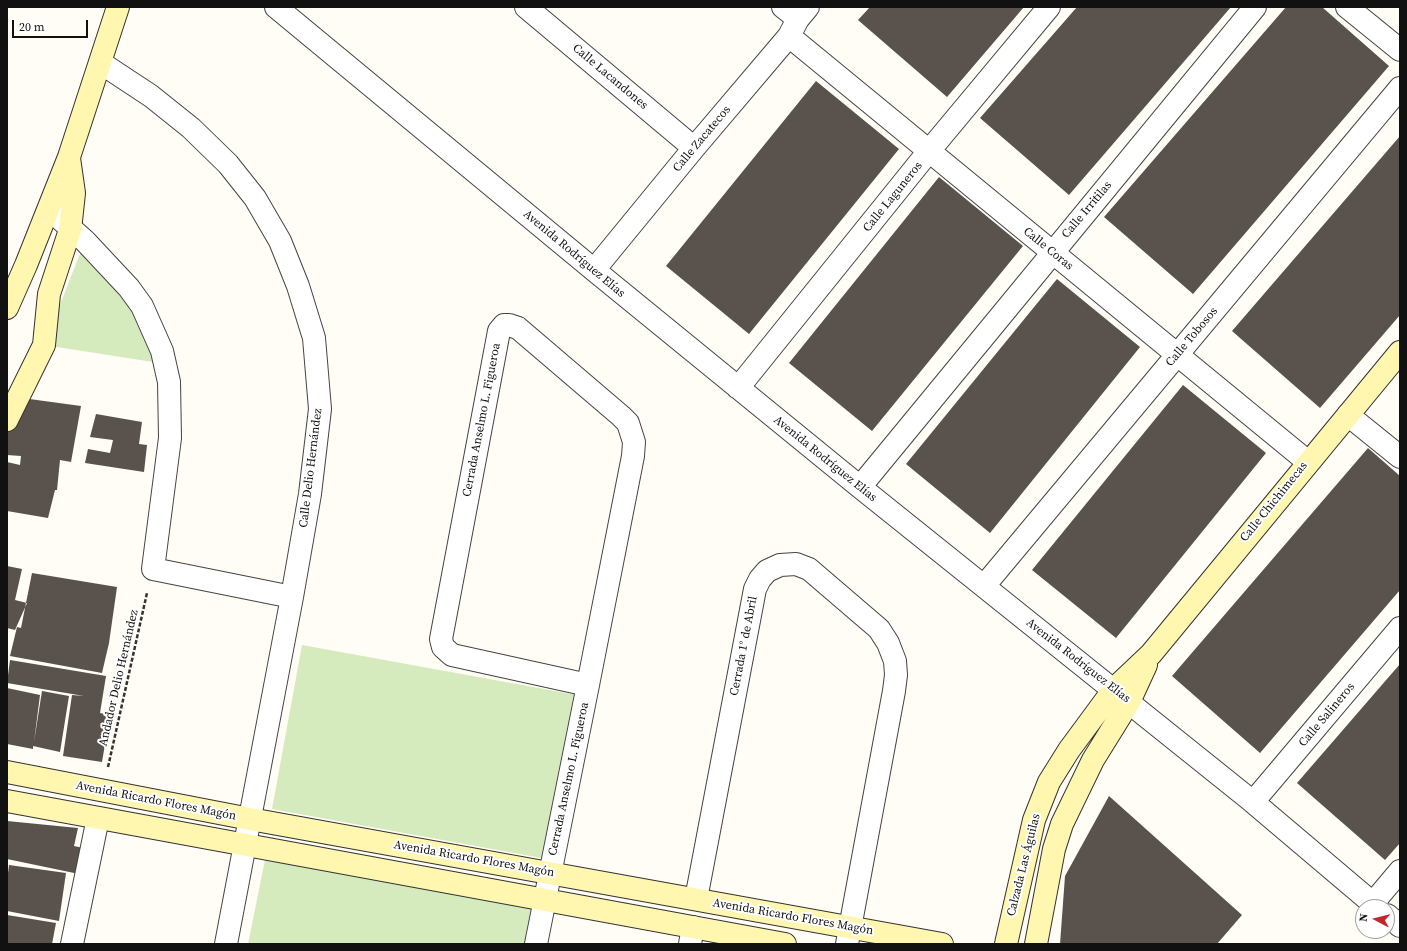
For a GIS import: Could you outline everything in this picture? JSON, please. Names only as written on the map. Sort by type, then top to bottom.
[{"type":"street","points":[[7,308],[49,209],[69,157],[101,63],[118,7]]},
{"type":"street","name":"Avenida Rodríguez Elías","points":[[276,7],[738,388],[1253,802],[1368,899]]},
{"type":"street","name":"Calle Lacandones","points":[[526,7],[694,148]]},
{"type":"street","name":"Calle Laguneros","points":[[738,388],[929,151],[1049,7]]},
{"type":"street","name":"Calle Irritilas","points":[[860,487],[1255,7]]},
{"type":"street","points":[[1346,7],[1400,50]]},
{"type":"street","name":"Calle Zacatecos","points":[[594,270],[694,148],[794,17]]},
{"type":"street","name":"Calle Coras","points":[[794,17],[929,151],[1308,462]]},
{"type":"street","name":"Calle Delio Hernández","points":[[101,63],[151,96],[185,124],[228,164],[255,198],[280,241],[298,286],[314,338],[320,409],[310,494],[292,597],[226,944]]},
{"type":"street","name":"Calle Tobosos","points":[[984,586],[1400,88]]},
{"type":"street","points":[[7,420],[44,345],[49,294],[70,230],[74,193],[69,157]]},
{"type":"street","points":[[49,209],[70,230],[85,241],[128,288],[142,306],[162,351],[169,382],[170,438],[153,569],[292,597]]},
{"type":"street","name":"Cerrada Anselmo L. Figueroa","points":[[536,944],[544,900],[588,685],[633,456],[632,433],[628,423],[621,416],[518,328],[509,324],[504,326],[499,331],[441,639],[443,647],[452,655],[588,685]]},
{"type":"street","name":"Calle Chichimecas","points":[[1122,696],[1150,654],[1400,352]]},
{"type":"street","points":[[1348,415],[1400,458]]},
{"type":"street","name":"Cerrada 1° de Abril","points":[[696,899],[755,589],[760,579],[767,571],[780,565],[796,564],[809,569],[879,629],[888,643],[895,661],[896,675],[894,691],[848,936]]},
{"type":"street","name":"Calle Salineros","points":[[1253,802],[1400,628]]},
{"type":"street","name":"Calzada Las Águilas","points":[[1006,944],[1034,820],[1049,782],[1069,750],[1122,696]]},
{"type":"street","name":"Calzada Las Águilas","points":[[1036,944],[1054,850],[1062,824],[1122,696]]},
{"type":"street","name":"Avenida Ricardo Flores Magón","points":[[7,772],[250,819],[696,899],[848,936],[942,944]]},
{"type":"street","points":[[7,801],[544,900],[691,936],[785,944]]},
{"type":"street","points":[[72,944],[98,818]]},
{"type":"street","points":[[1384,899],[1400,871]]},
{"type":"path","name":"Andador Delio Hernández","points":[[102,790],[153,569]]},
{"type":"green space","points":[[85,241],[150,330],[153,362],[44,345]]},
{"type":"green space","points":[[302,645],[577,695],[547,859],[272,809]]},
{"type":"green space","points":[[266,855],[532,908],[525,944],[248,944]]},
{"type":"building","points":[[870,7],[1024,7],[947,97],[858,20]]},
{"type":"building","points":[[1077,7],[1231,7],[1069,195],[980,118]]},
{"type":"building","points":[[1286,7],[1322,7],[1389,66],[1193,294],[1104,217]]},
{"type":"building","points":[[816,81],[899,149],[749,334],[666,266]]},
{"type":"building","points":[[1400,136],[1400,315],[1320,408],[1232,331]]},
{"type":"building","points":[[939,177],[1023,246],[872,431],[789,363]]},
{"type":"building","points":[[1057,279],[1140,347],[990,533],[906,464]]},
{"type":"building","points":[[1183,385],[1266,453],[1116,638],[1032,570]]},
{"type":"building","points":[[22,398],[81,406],[71,462],[60,460],[57,490],[55,490],[48,518],[7,511],[7,462],[20,465],[21,456],[7,455],[7,426]]},
{"type":"building","points":[[96,414],[142,422],[139,444],[147,445],[144,472],[85,463],[88,449],[110,453],[113,440],[90,437]]},
{"type":"building","points":[[1368,448],[1400,476],[1400,590],[1260,753],[1172,676]]},
{"type":"building","points":[[7,566],[22,569],[15,600],[27,603],[15,630],[7,628]]},
{"type":"building","points":[[32,573],[117,587],[109,643],[102,673],[10,656],[17,627],[21,628]]},
{"type":"building","points":[[10,660],[106,676],[100,713],[110,715],[102,762],[63,756],[72,695],[84,696],[7,683]]},
{"type":"building","points":[[1400,664],[1400,843],[1385,860],[1297,783]]},
{"type":"building","points":[[7,688],[40,695],[34,742],[42,691],[69,696],[60,752],[33,746],[33,749],[7,744]]},
{"type":"building","points":[[1109,796],[1242,915],[1217,944],[1060,944],[1065,876]]},
{"type":"building","points":[[7,821],[78,828],[74,846],[83,848],[79,874],[7,859]]},
{"type":"building","points":[[9,865],[66,873],[59,921],[7,911],[7,881]]},
{"type":"building","points":[[7,915],[56,923],[52,944],[7,944]]}]
